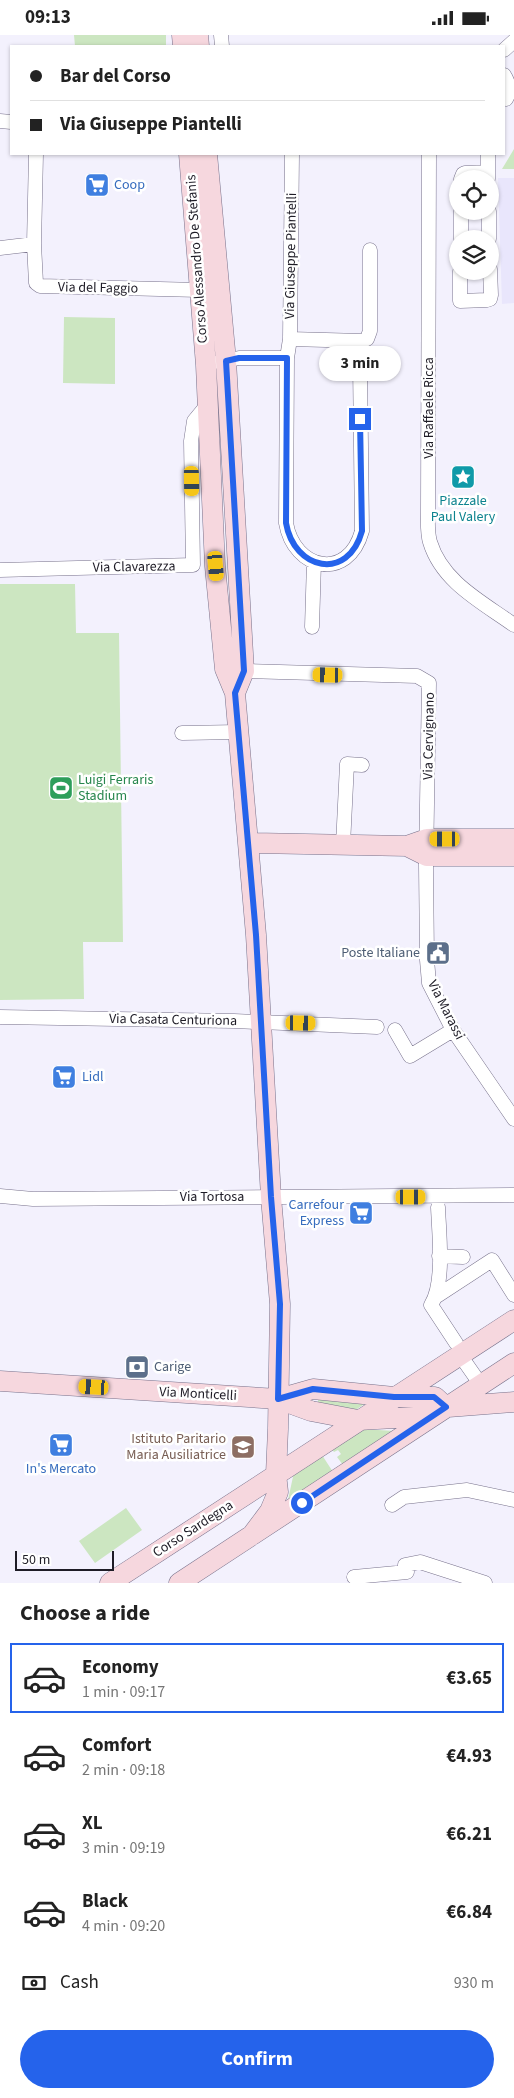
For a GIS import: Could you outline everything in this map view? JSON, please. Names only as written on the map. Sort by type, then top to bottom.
[{"type":"main road","name":"Corso Alessandro De Stefanis","points":[[189,155],[206,365],[216,566],[225,669],[235,693],[262,1022],[271,1197],[280,1304],[278,1399]]},
{"type":"main road","name":"Corso Alessandro De Stefanis","points":[[207,155],[226,361],[244,671],[235,693]]},
{"type":"main road","points":[[427,847],[514,839]]},
{"type":"main road","points":[[248,843],[407,846],[514,856]]},
{"type":"main road","points":[[394,1397],[458,1349],[514,1320]]},
{"type":"main road","points":[[179,1583],[514,1363]]},
{"type":"main road","name":"Via Monticelli","points":[[0,1381],[278,1399],[313,1389],[394,1397],[434,1397],[440,1411]]},
{"type":"main road","name":"Corso Sardegna","points":[[110,1583],[394,1397]]},
{"type":"main road","points":[[252,1535],[270,1511],[278,1492],[276,1474],[278,1399],[311,1411],[358,1420],[514,1402]]},
{"type":"street","name":"Via del Faggio","points":[[36,155],[34,244],[36,283],[40,286],[199,290]]},
{"type":"street","name":"Via Giuseppe Piantelli","points":[[292,155],[290,339],[287,358],[286,523],[288,532],[295,545],[306,558],[314,562]]},
{"type":"street","name":"Via Raffaele Ricca","points":[[430,155],[428,530],[430,541],[442,567],[452,579],[514,625]]},
{"type":"street","points":[[488,155],[488,170]]},
{"type":"street","points":[[0,248],[34,244]]},
{"type":"street","points":[[290,339],[362,341],[367,339],[370,331],[370,250]]},
{"type":"street","points":[[460,280],[460,301],[490,299],[490,280]]},
{"type":"street","points":[[206,365],[239,358],[287,358]]},
{"type":"street","points":[[312,627],[314,562],[322,565],[342,560],[354,548],[362,531],[360,363]]},
{"type":"street","name":"Via Clavarezza","points":[[0,570],[193,565],[191,441],[194,421],[208,405]]},
{"type":"street","name":"Via Cervignano","points":[[244,671],[417,676],[426,680],[430,686],[427,847]]},
{"type":"street","points":[[182,733],[238,732]]},
{"type":"street","points":[[343,845],[347,764],[362,765]]},
{"type":"street","name":"Via Marassi","points":[[427,847],[427,972],[430,983],[453,1030],[514,1119]]},
{"type":"street","name":"Via Casata Centuriona","points":[[0,1017],[262,1022],[377,1027]]},
{"type":"street","points":[[396,1030],[410,1056],[453,1030]]},
{"type":"street","name":"Via Tortosa","points":[[0,1196],[33,1199],[514,1195]]},
{"type":"street","points":[[437,1296],[439,1255],[438,1207]]},
{"type":"street","points":[[439,1255],[460,1257]]},
{"type":"street","points":[[481,1385],[431,1305],[437,1296],[492,1261],[514,1295]]},
{"type":"street","points":[[392,1505],[404,1497],[467,1490],[514,1500]]},
{"type":"street","points":[[354,1577],[406,1569],[420,1561],[485,1583]]},
{"type":"shaded area","points":[[499,178],[514,178],[514,303],[502,304]]},
{"type":"green space","points":[[74,35],[166,35],[166,45],[75,45]]},
{"type":"green space","points":[[514,149],[514,169],[502,169]]},
{"type":"green space","points":[[64,317],[115,318],[115,384],[63,383]]},
{"type":"green space","name":"Luigi Ferraris Stadium","points":[[0,584],[75,584],[76,633],[119,633],[123,942],[83,942],[84,999],[0,1000]]},
{"type":"green space","points":[[319,1397],[372,1399],[351,1413],[317,1405]]},
{"type":"green space","points":[[361,1429],[395,1431],[343,1465],[337,1457],[341,1454],[338,1450],[334,1452],[331,1448]]},
{"type":"green space","points":[[322,1455],[333,1472],[288,1500],[294,1472]]},
{"type":"green space","points":[[126,1508],[142,1530],[95,1563],[79,1541]]},
{"type":"place","name":"Coop","points":[[97,185]]},
{"type":"place","name":"Piazzale Paul Valery","points":[[463,477]]},
{"type":"place","name":"Luigi Ferraris Stadium","points":[[61,788]]},
{"type":"place","name":"Poste Italiane","points":[[438,953]]},
{"type":"place","name":"Lidl","points":[[64,1077]]},
{"type":"place","name":"Carrefour Express","points":[[361,1213]]},
{"type":"place","name":"Carige","points":[[137,1367]]},
{"type":"place","name":"In's Mercato","points":[[61,1445]]},
{"type":"place","name":"Istituto Paritario Maria Ausiliatrice","points":[[243,1447]]},
{"type":"route","points":[[302,1503],[446,1407],[434,1397],[394,1397],[313,1389],[278,1399],[280,1304],[271,1197],[256,935],[235,693],[244,671],[226,361],[239,358],[287,358],[286,523],[291,539],[299,550],[306,558],[322,565],[342,560],[351,553],[362,531],[360,419]]}]
